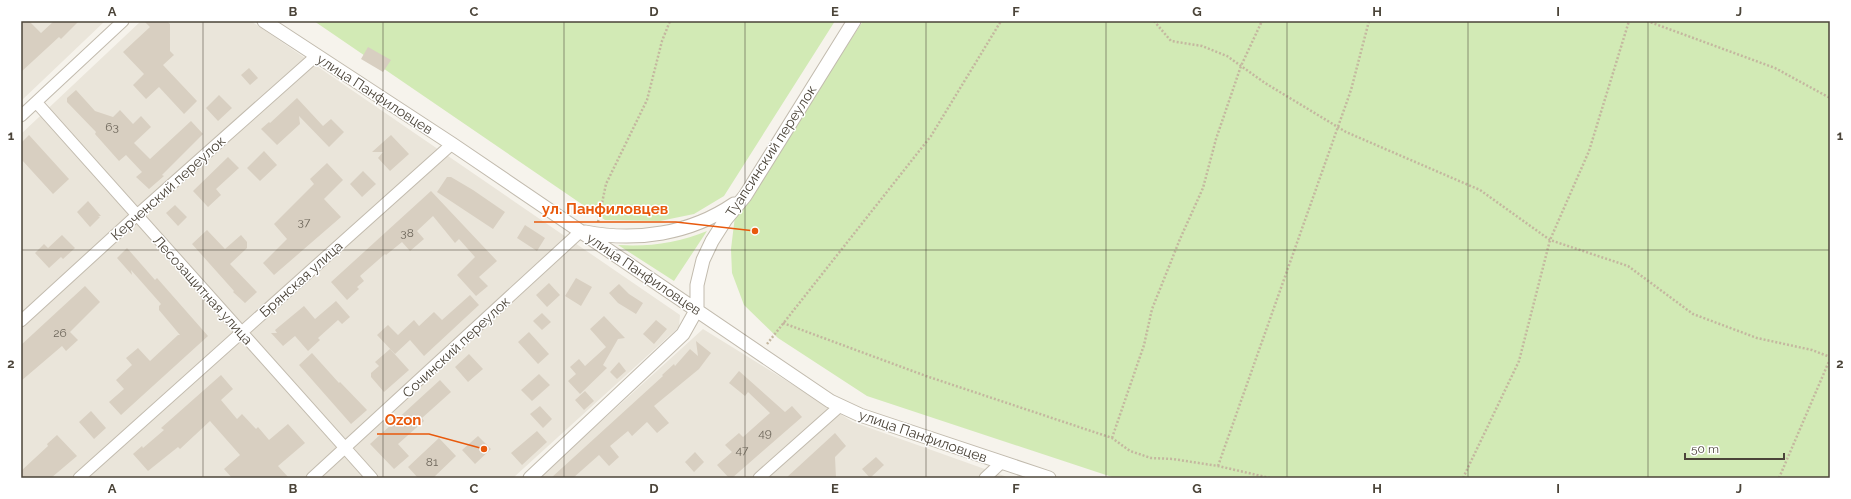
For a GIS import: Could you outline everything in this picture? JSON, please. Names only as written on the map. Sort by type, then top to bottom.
[{"type":"street","points":[[21,116],[123,21]]},
{"type":"street","name":"улица Панфиловцев","points":[[264,21],[452,144],[697,309],[830,401],[860,415],[1049,478]]},
{"type":"street","name":"Туапсинский переулок","points":[[530,478],[683,334],[697,309],[697,285],[703,260],[712,241],[726,219],[745,196],[854,21]]},
{"type":"street","name":"Керченский переулок","points":[[21,321],[136,215],[316,56]]},
{"type":"street","name":"Лесозащитная улица","points":[[36,102],[372,478]]},
{"type":"street","name":"Брянская улица","points":[[79,478],[452,144]]},
{"type":"street","points":[[581,231],[596,234],[639,236],[664,233],[688,227],[718,215],[745,196]]},
{"type":"street","name":"Сочинский переулок","points":[[312,478],[581,231]]},
{"type":"street","points":[[759,478],[840,406]]},
{"type":"street","points":[[985,478],[1002,462]]},
{"type":"path","points":[[596,234],[606,184],[647,100],[662,41],[670,21]]},
{"type":"path","points":[[760,353],[931,136],[1001,21]]},
{"type":"path","points":[[1154,21],[1171,41],[1202,46],[1227,56],[1265,83],[1338,127],[1480,190],[1550,240],[1628,266],[1693,314],[1757,338],[1812,350],[1830,358],[1779,478]]},
{"type":"path","points":[[1112,438],[1144,345],[1152,309],[1180,239],[1203,188],[1216,139],[1242,66],[1262,21]]},
{"type":"path","points":[[1218,466],[1351,90],[1369,21]]},
{"type":"path","points":[[1463,478],[1519,361],[1550,240],[1588,151],[1629,21]]},
{"type":"path","points":[[1647,21],[1775,68],[1830,98]]},
{"type":"path","points":[[784,323],[926,376],[1112,438],[1130,451],[1151,458],[1173,459],[1218,466],[1270,478]]},
{"type":"shaded area","points":[[21,21],[105,21],[21,101]]},
{"type":"shaded area","points":[[141,21],[251,21],[680,315],[679,327],[513,478],[21,478],[21,134]]},
{"type":"shaded area","points":[[703,329],[853,422],[1010,478],[539,478]]},
{"type":"green space","points":[[314,21],[835,21],[724,196],[694,214],[660,221],[605,220]]},
{"type":"green space","points":[[863,21],[1830,21],[1830,478],[1115,478],[867,396],[778,338],[744,305],[732,273],[731,249],[735,216]]},
{"type":"green space","points":[[707,231],[674,281],[618,245],[652,245],[685,239]]},
{"type":"building","points":[[21,21],[29,21],[41,33],[54,21],[79,21],[61,39],[59,37],[21,72]]},
{"type":"building","points":[[144,21],[167,21],[170,24],[170,51],[174,55],[163,65],[197,101],[184,114],[159,87],[146,99],[133,85],[144,74],[123,52],[150,27]]},
{"type":"building","points":[[368,47],[391,60],[383,72],[361,59]]},
{"type":"building","points":[[249,68],[258,78],[250,85],[241,75]]},
{"type":"building","points":[[76,90],[95,111],[113,117],[120,110],[133,124],[141,116],[151,127],[134,143],[150,159],[191,121],[203,134],[162,175],[164,176],[149,189],[136,177],[142,172],[126,155],[119,161],[95,134],[96,132],[67,102],[67,98]]},
{"type":"building","points":[[219,95],[232,108],[218,121],[206,108]]},
{"type":"building","points":[[297,98],[323,126],[331,119],[344,132],[329,147],[299,116],[300,124],[277,145],[261,129],[269,122],[270,123]]},
{"type":"building","points":[[29,135],[69,179],[53,194],[21,159],[21,143]]},
{"type":"building","points":[[391,135],[409,154],[390,171],[378,158],[383,152],[372,152]]},
{"type":"building","points":[[264,151],[277,165],[260,181],[247,168]]},
{"type":"building","points":[[228,157],[239,168],[216,189],[221,195],[208,207],[193,191]]},
{"type":"building","points":[[327,163],[343,180],[324,199],[341,217],[274,275],[263,263],[287,239],[274,224],[314,184],[310,179]]},
{"type":"building","points":[[363,171],[376,184],[362,197],[350,184]]},
{"type":"building","points":[[447,177],[451,177],[473,190],[505,212],[493,229],[437,192]]},
{"type":"building","points":[[431,191],[497,261],[479,277],[488,286],[476,296],[457,275],[475,257],[459,239],[455,243],[433,216],[417,231],[424,239],[410,251],[402,242],[386,255],[385,254],[360,276],[364,281],[357,287],[359,289],[347,300],[331,282]]},
{"type":"building","points":[[88,201],[101,216],[98,216],[100,217],[90,227],[77,212]]},
{"type":"building","points":[[175,205],[187,217],[178,226],[166,213]]},
{"type":"building","points":[[525,225],[545,238],[537,251],[517,238]]},
{"type":"building","points":[[207,230],[225,249],[241,235],[247,242],[247,248],[230,264],[257,292],[245,303],[233,292],[234,291],[192,244]]},
{"type":"building","points":[[62,235],[75,248],[63,259],[61,257],[49,268],[35,253],[44,244],[48,248]]},
{"type":"building","points":[[127,248],[155,280],[157,278],[208,336],[121,415],[109,402],[124,389],[116,380],[132,365],[126,358],[138,348],[150,361],[178,335],[180,335],[159,310],[159,306],[161,304],[131,270],[132,275],[117,258]]},
{"type":"building","points":[[576,278],[592,287],[581,306],[565,296]]},
{"type":"building","points":[[549,283],[560,295],[547,307],[536,295]]},
{"type":"building","points":[[619,284],[629,294],[643,303],[636,314],[618,303],[609,293]]},
{"type":"building","points":[[85,286],[100,302],[70,332],[78,340],[66,351],[62,346],[21,381],[21,345]]},
{"type":"building","points":[[470,295],[479,305],[424,356],[410,340],[395,354],[377,335],[388,325],[398,335],[414,320],[419,326],[434,312],[442,320]]},
{"type":"building","points":[[336,301],[350,317],[342,324],[338,320],[318,338],[320,340],[308,351],[295,336],[283,346],[271,333],[277,333],[275,330],[304,306],[315,319]]},
{"type":"building","points":[[542,313],[551,322],[542,330],[533,321]]},
{"type":"building","points":[[604,316],[625,338],[618,339],[603,365],[607,368],[580,394],[568,381],[576,374],[570,367],[579,359],[585,366],[606,347],[590,329]]},
{"type":"building","points":[[656,320],[667,329],[654,344],[643,334]]},
{"type":"building","points":[[529,332],[549,354],[538,364],[518,342]]},
{"type":"building","points":[[696,341],[711,353],[699,369],[654,406],[669,423],[657,433],[647,422],[632,436],[628,431],[610,446],[619,457],[609,466],[599,455],[573,478],[551,478],[663,376],[662,375],[674,364],[675,366],[690,349],[698,356]]},
{"type":"building","points":[[390,349],[409,370],[384,392],[371,377],[371,373],[379,366],[375,362]]},
{"type":"building","points":[[312,353],[339,383],[340,382],[367,410],[351,424],[299,365]]},
{"type":"building","points":[[469,354],[483,369],[468,382],[455,367]]},
{"type":"building","points":[[619,362],[626,371],[617,379],[610,372]]},
{"type":"building","points":[[739,371],[785,412],[792,406],[802,417],[732,478],[729,478],[717,465],[732,452],[725,445],[739,433],[743,437],[770,413],[748,392],[745,396],[729,383]]},
{"type":"building","points":[[539,374],[550,385],[532,401],[521,390]]},
{"type":"building","points":[[221,375],[233,389],[221,400],[237,419],[242,414],[256,429],[258,427],[269,440],[288,424],[305,443],[278,466],[289,478],[232,478],[224,469],[240,455],[210,421],[180,449],[178,447],[148,471],[133,454],[142,446],[143,448],[164,430],[161,428]]},
{"type":"building","points":[[440,380],[451,392],[422,418],[424,421],[398,444],[409,456],[394,469],[370,444]]},
{"type":"building","points":[[585,391],[594,401],[584,410],[575,400]]},
{"type":"building","points":[[540,406],[552,419],[543,428],[530,414]]},
{"type":"building","points":[[91,411],[106,428],[94,439],[79,422]]},
{"type":"building","points":[[537,431],[547,442],[522,465],[511,453]]},
{"type":"building","points":[[835,433],[846,446],[835,457],[836,478],[786,478]]},
{"type":"building","points":[[57,435],[77,456],[51,478],[21,478],[21,471],[48,446],[47,444]]},
{"type":"building","points":[[478,436],[491,449],[475,464],[462,450]]},
{"type":"building","points":[[439,438],[456,456],[433,478],[418,478],[408,467]]},
{"type":"building","points":[[695,452],[704,462],[694,472],[685,462]]},
{"type":"building","points":[[876,457],[884,465],[870,478],[862,469]]},
{"type":"place","name":"ул. Панфиловцев","points":[[755,231]]},
{"type":"place","name":"Ozon","points":[[484,449]]}]
